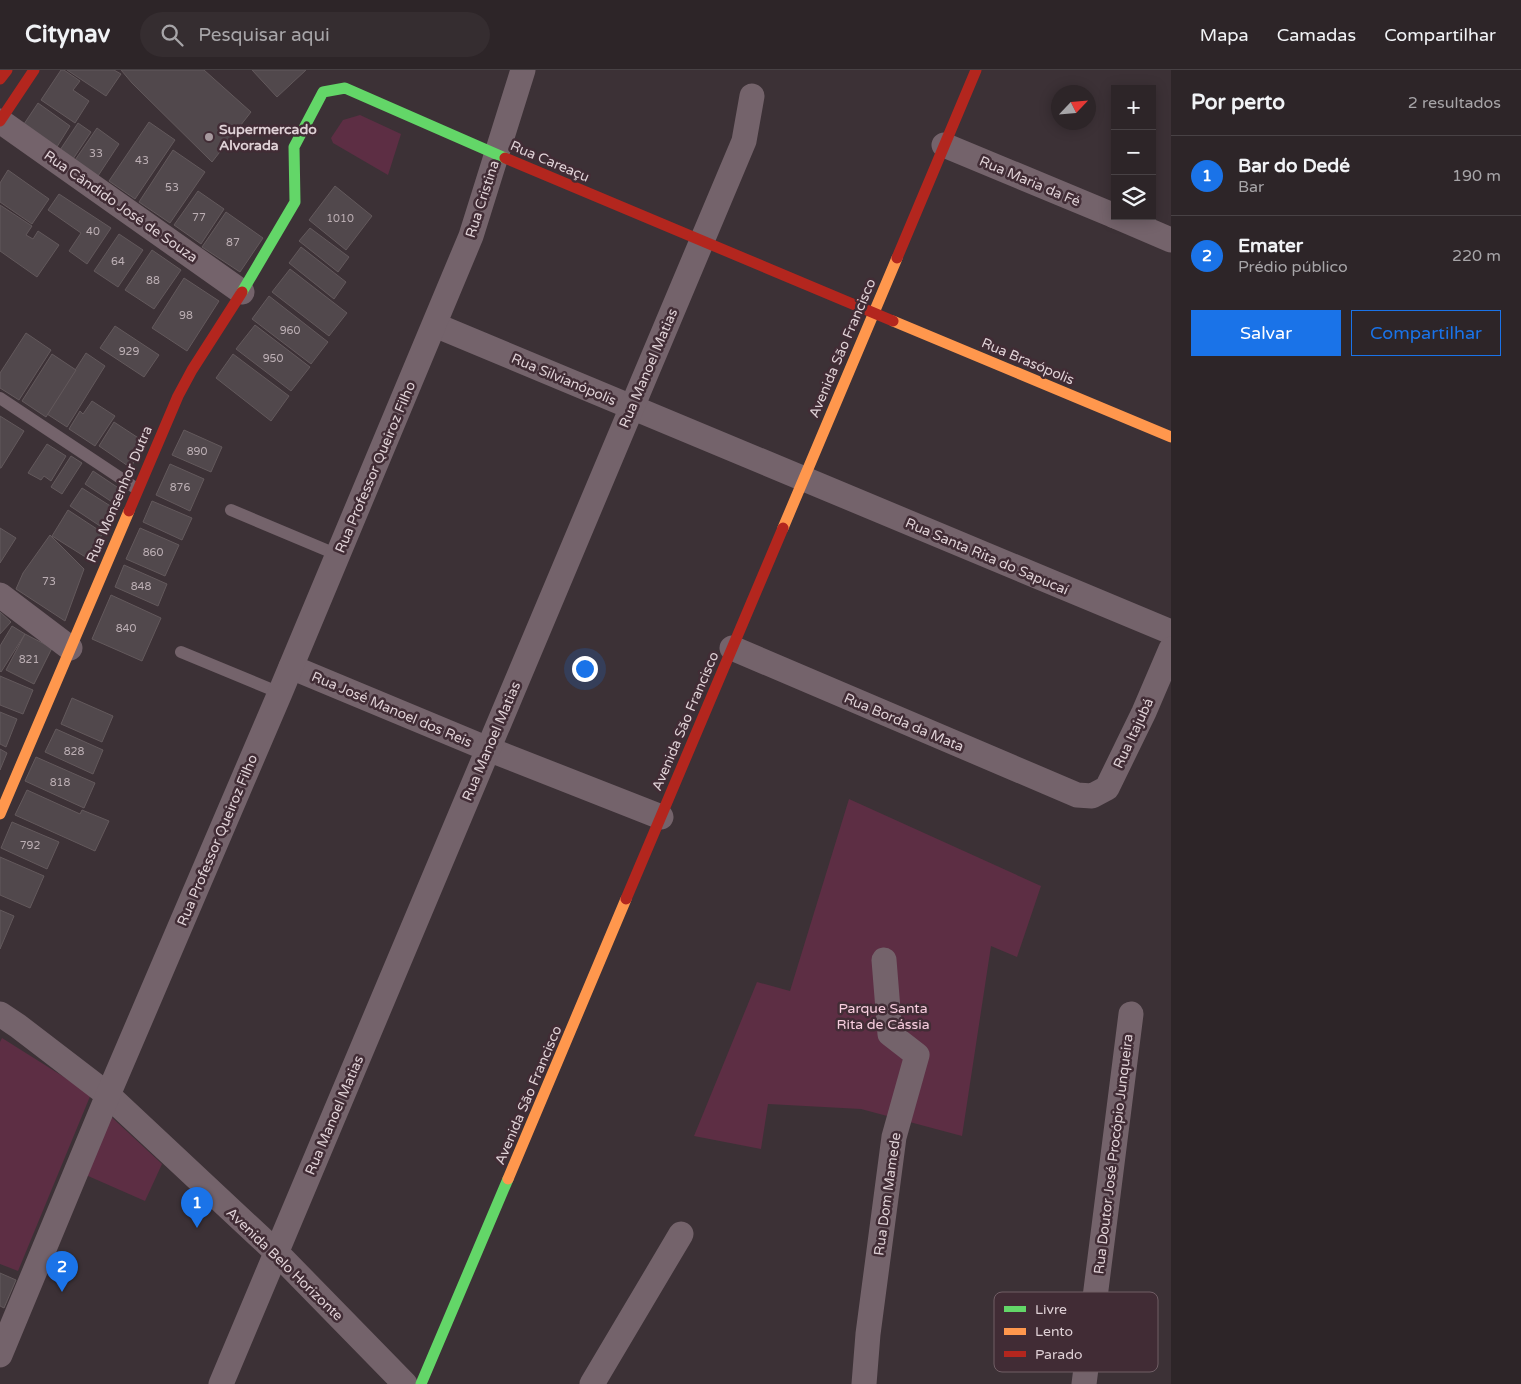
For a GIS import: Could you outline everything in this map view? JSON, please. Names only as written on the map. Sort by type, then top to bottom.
[{"type":"street","points":[[0,80],[7,70]]},
{"type":"street","points":[[0,121],[34,70]]},
{"type":"street","name":"Rua Cristina","points":[[435,325],[471,236],[523,70]]},
{"type":"street","name":"Avenida São Francisco","points":[[421,1384],[976,70]]},
{"type":"street","name":"Rua Careaçu","points":[[295,202],[294,147],[323,92],[345,88],[496,155],[874,312]]},
{"type":"street","name":"Rua Manoel Matias","points":[[221,1384],[744,141],[752,96]]},
{"type":"street","name":"Rua Cândido José de Souza","points":[[0,121],[242,292]]},
{"type":"street","name":"Rua Maria da Fé","points":[[944,145],[1111,214]]},
{"type":"street","name":"Rua Monsenhor Dutra","points":[[0,814],[182,387],[242,292],[295,202]]},
{"type":"street","name":"Rua Maria da Fé","points":[[1124,220],[1171,240]]},
{"type":"street","name":"Rua Brasópolis","points":[[874,312],[1171,438]]},
{"type":"street","name":"Rua Silvianópolis","points":[[435,325],[803,479]]},
{"type":"street","name":"Rua Professor Queiroz Filho","points":[[0,1355],[435,325]]},
{"type":"street","name":"Rua Santa Rita do Sapucaí","points":[[803,479],[1171,632]]},
{"type":"street","points":[[0,595],[70,648]]},
{"type":"street","name":"Rua Borda da Mata","points":[[732,648],[1077,795]]},
{"type":"street","name":"Rua Itajubá","points":[[1077,795],[1092,796],[1107,788],[1144,712],[1171,649]]},
{"type":"street","name":"Rua José Manoel dos Reis","points":[[291,667],[488,749],[661,817]]},
{"type":"street","name":"Rua Dom Mamede","points":[[864,1384],[868,1334],[894,1137],[917,1055],[890,1034],[884,960]]},
{"type":"street","name":"Avenida Belo Horizonte","points":[[0,1014],[108,1096],[276,1252],[405,1384]]},
{"type":"street","name":"Rua Doutor José Procópio Junqueira","points":[[1096,1292],[1131,1014]]},
{"type":"street","points":[[592,1384],[681,1234]]},
{"type":"lane","points":[[0,398],[137,489]]},
{"type":"lane","points":[[231,510],[338,555]]},
{"type":"lane","points":[[181,652],[280,693]]},
{"type":"green space","points":[[360,115],[401,134],[388,175],[333,143],[331,138],[343,120]]},
{"type":"green space","name":"Parque Santa Rita de Cássia","points":[[849,799],[1041,886],[1017,957],[991,946],[962,1136],[861,1109],[768,1104],[761,1149],[694,1136],[757,982],[790,991]]},
{"type":"green space","points":[[2,1038],[91,1094],[18,1271],[0,1264],[0,1042]]},
{"type":"green space","points":[[105,1111],[162,1164],[145,1201],[79,1172]]},
{"type":"building","points":[[61,70],[64,70],[80,81],[73,90],[89,101],[75,123],[41,100]]},
{"type":"building","points":[[67,70],[114,70],[121,74],[106,96]]},
{"type":"building","name":"Supermercado Alvorada","points":[[121,70],[204,70],[251,112],[212,162]]},
{"type":"building","points":[[252,70],[306,70],[277,97]]},
{"type":"building","points":[[38,103],[70,126],[55,150],[22,127]]},
{"type":"building","points":[[149,122],[175,140],[135,199],[109,181]]},
{"type":"building","points":[[78,123],[91,132],[71,162],[58,153]]},
{"type":"building","points":[[97,128],[119,144],[96,179],[73,163]]},
{"type":"building","points":[[173,150],[205,172],[170,223],[139,202]]},
{"type":"building","points":[[8,170],[49,199],[32,224],[0,202],[0,183]]},
{"type":"building","points":[[335,186],[372,216],[346,250],[309,220]]},
{"type":"building","points":[[198,191],[224,209],[201,244],[174,225]]},
{"type":"building","points":[[59,194],[111,228],[87,264],[69,251],[81,233],[48,210]]},
{"type":"building","points":[[0,205],[32,226],[26,235],[33,239],[38,231],[59,245],[37,277],[0,251]]},
{"type":"building","points":[[226,212],[263,238],[240,272],[202,247]]},
{"type":"building","points":[[310,228],[349,257],[338,272],[299,241]]},
{"type":"building","points":[[119,234],[143,250],[118,287],[94,271]]},
{"type":"building","points":[[301,247],[346,282],[334,299],[289,263]]},
{"type":"building","points":[[152,250],[181,270],[154,309],[125,290]]},
{"type":"building","points":[[290,269],[347,313],[329,336],[272,292]]},
{"type":"building","points":[[184,278],[219,301],[187,351],[152,328]]},
{"type":"building","points":[[269,296],[328,342],[311,364],[252,319]]},
{"type":"building","points":[[255,325],[310,367],[291,391],[236,349]]},
{"type":"building","points":[[115,326],[159,355],[144,377],[100,348]]},
{"type":"building","points":[[26,333],[51,350],[19,400],[0,388],[0,373]]},
{"type":"building","points":[[86,353],[105,366],[67,427],[47,414]]},
{"type":"building","points":[[52,354],[76,370],[46,417],[22,401]]},
{"type":"building","points":[[233,354],[289,396],[271,421],[216,378]]},
{"type":"building","points":[[92,401],[115,416],[95,446],[69,429],[80,411],[83,414]]},
{"type":"building","points":[[0,416],[24,431],[1,468],[0,468]]},
{"type":"building","points":[[114,422],[143,441],[131,468],[99,446]]},
{"type":"building","points":[[184,430],[222,447],[211,472],[172,455]]},
{"type":"building","points":[[47,444],[66,456],[51,481],[44,476],[41,480],[28,473]]},
{"type":"building","points":[[71,456],[82,463],[62,494],[51,487]]},
{"type":"building","points":[[170,464],[204,479],[190,511],[156,495]]},
{"type":"building","points":[[93,471],[120,489],[112,502],[85,484]]},
{"type":"building","points":[[82,488],[112,507],[100,526],[70,506]]},
{"type":"building","points":[[152,501],[192,518],[182,540],[143,522]]},
{"type":"building","points":[[68,510],[103,533],[87,558],[52,536]]},
{"type":"building","points":[[0,528],[16,538],[0,563]]},
{"type":"building","points":[[140,528],[179,545],[165,576],[126,559]]},
{"type":"building","points":[[50,535],[84,569],[65,621],[16,589],[23,573]]},
{"type":"building","points":[[124,565],[167,584],[158,606],[115,587]]},
{"type":"building","points":[[111,595],[161,618],[142,661],[92,639]]},
{"type":"building","points":[[0,612],[11,622],[0,634]]},
{"type":"building","points":[[12,626],[25,634],[1,672],[0,646]]},
{"type":"building","points":[[25,634],[52,648],[34,684],[6,670]]},
{"type":"building","points":[[0,676],[33,690],[23,714],[0,705]]},
{"type":"building","points":[[72,698],[113,716],[102,742],[61,724]]},
{"type":"building","points":[[0,712],[17,719],[6,747],[0,744]]},
{"type":"building","points":[[56,729],[103,750],[93,774],[45,752]]},
{"type":"building","points":[[0,749],[7,753],[0,770]]},
{"type":"building","points":[[36,757],[95,783],[84,808],[25,781]]},
{"type":"building","points":[[27,790],[80,814],[82,810],[109,821],[95,851],[15,815]]},
{"type":"building","points":[[12,822],[59,842],[47,869],[1,848]]},
{"type":"building","points":[[0,857],[44,876],[30,908],[0,895]]},
{"type":"building","points":[[0,910],[14,916],[0,949]]},
{"type":"building","points":[[0,1273],[16,1280],[4,1308],[0,1306]]},
{"type":"traffic: fast","points":[[242,292],[295,202],[294,147],[323,92],[345,88],[505,158]]},
{"type":"traffic: fast","points":[[421,1384],[508,1179]]},
{"type":"traffic: slow","points":[[783,528],[897,258]]},
{"type":"traffic: slow","points":[[893,321],[1171,437]]},
{"type":"traffic: slow","points":[[0,814],[129,511]]},
{"type":"traffic: slow","points":[[508,1179],[626,899]]},
{"type":"traffic: jam","points":[[0,79],[7,70]]},
{"type":"traffic: jam","points":[[0,121],[34,70]]},
{"type":"traffic: jam","points":[[897,258],[976,70]]},
{"type":"traffic: jam","points":[[505,158],[893,321]]},
{"type":"traffic: jam","points":[[129,511],[178,396],[192,370],[242,292]]},
{"type":"traffic: jam","points":[[626,899],[783,528]]},
{"type":"place","name":"Supermercado Alvorada","points":[[209,137]]},
{"type":"place","name":"Bar do Dedé","points":[[197,1228]]},
{"type":"place","name":"Emater","points":[[62,1292]]}]
